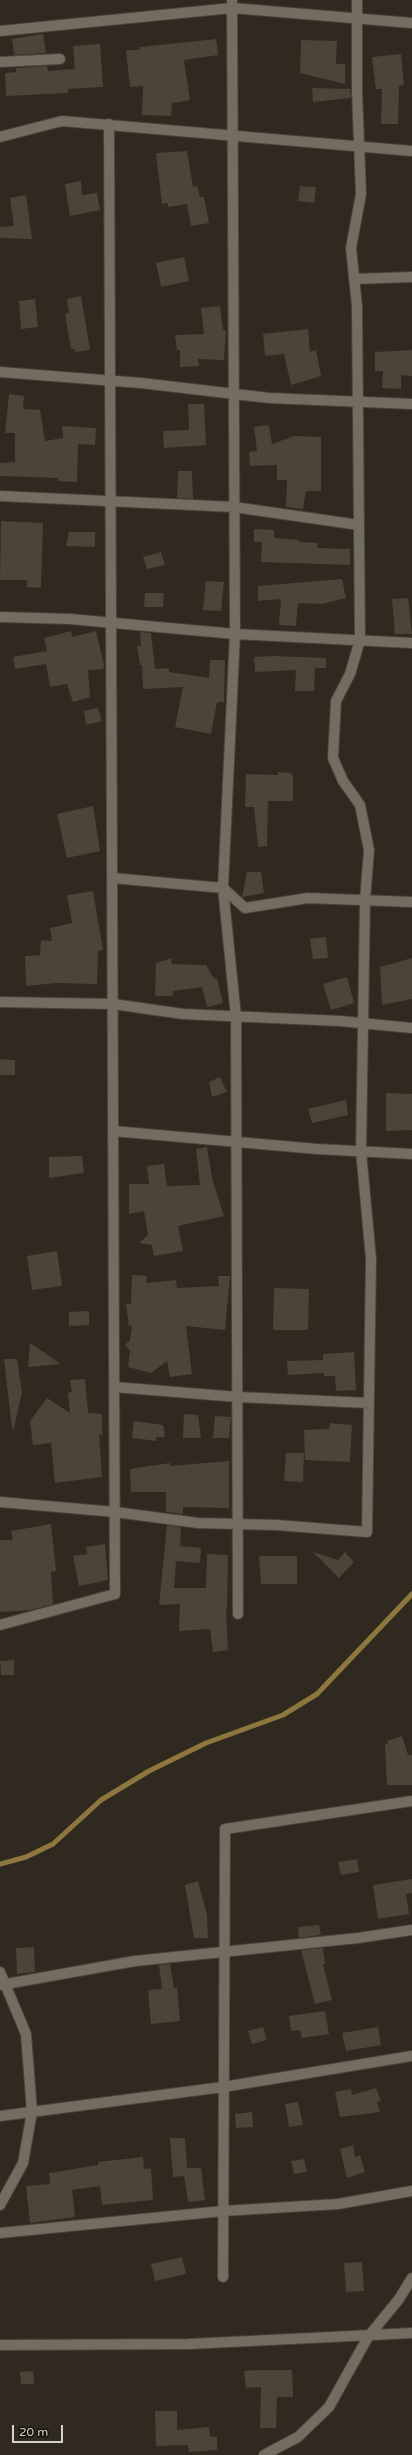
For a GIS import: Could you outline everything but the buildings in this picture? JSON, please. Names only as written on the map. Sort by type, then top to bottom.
[{"type":"street","points":[[0,1502],[115,1512],[198,1523],[367,1532],[369,1403],[368,1343],[371,1259],[361,1151],[365,1024],[366,900],[369,850],[360,805],[343,781],[333,758],[336,701],[350,674],[360,640],[357,306],[351,248],[361,194],[357,0]]},
{"type":"street","points":[[232,4],[235,634],[222,888],[236,1017],[238,1614]]},
{"type":"street","points":[[0,31],[232,4],[412,23]]},
{"type":"street","points":[[0,62],[60,59]]},
{"type":"street","points":[[0,137],[62,121],[412,151]]},
{"type":"street","points":[[0,1625],[115,1594],[109,124]]},
{"type":"street","points":[[354,279],[412,277]]},
{"type":"street","points":[[0,372],[110,380],[269,398],[412,404]]},
{"type":"street","points":[[0,496],[110,503],[234,508],[360,525]]},
{"type":"street","points":[[0,617],[111,623],[235,634],[412,643]]},
{"type":"street","points":[[112,878],[222,888],[245,908],[308,898],[412,902]]},
{"type":"street","points":[[0,1002],[113,1004],[184,1014],[412,1028]]},
{"type":"street","points":[[113,1132],[412,1154]]},
{"type":"street","points":[[114,1387],[238,1397],[369,1403]]},
{"type":"street","points":[[224,2277],[223,1952],[225,1829],[412,1801]]},
{"type":"street","points":[[2,1984],[135,1961],[412,1930]]},
{"type":"street","points":[[0,1972],[2,1984],[26,2034],[32,2112],[23,2163],[0,2205]]},
{"type":"street","points":[[0,2116],[223,2087],[412,2056]]},
{"type":"street","points":[[0,2234],[223,2211],[338,2204],[412,2191]]},
{"type":"street","points":[[264,2455],[298,2437],[329,2407],[368,2337],[399,2299],[412,2278]]},
{"type":"street","points":[[0,2345],[189,2344],[368,2337],[412,2333]]},
{"type":"waterway","points":[[0,1864],[26,1857],[53,1844],[101,1800],[149,1771],[206,1743],[283,1715],[317,1694],[412,1594]]}]
